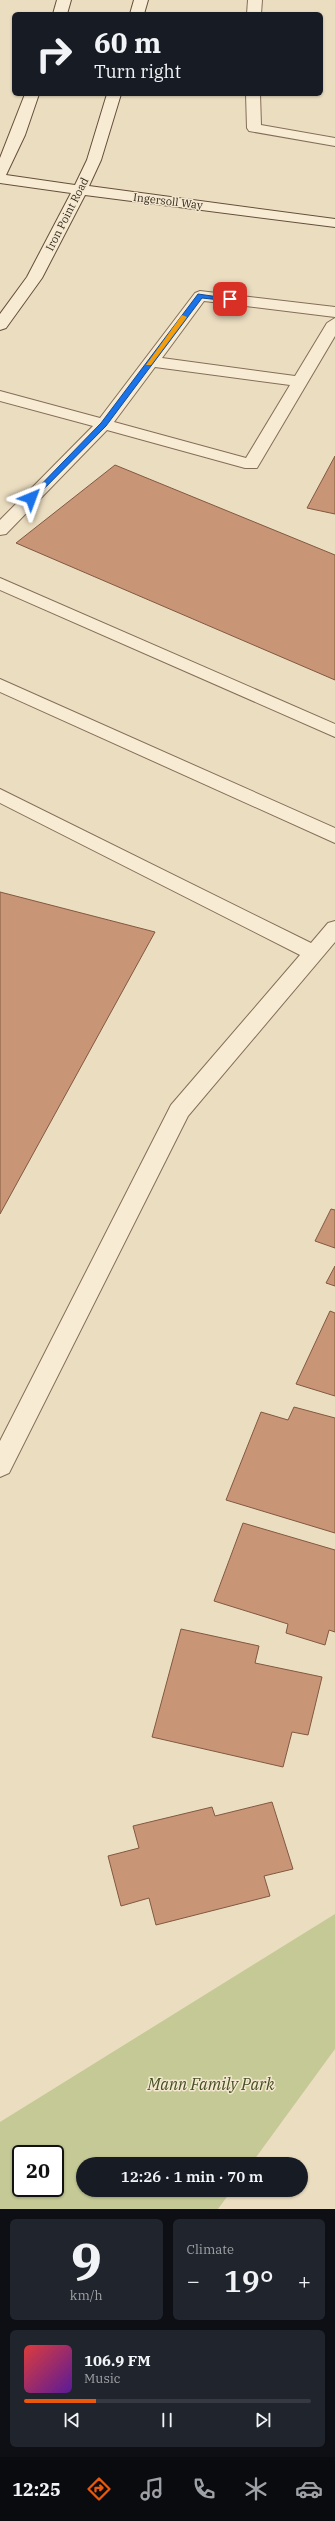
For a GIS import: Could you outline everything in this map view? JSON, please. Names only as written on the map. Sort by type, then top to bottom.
[{"type":"main road","points":[[61,12],[64,0]]},
{"type":"main road","points":[[138,12],[141,0]]},
{"type":"main road","points":[[254,12],[255,0]]},
{"type":"main road","points":[[0,174],[18,135],[31,96]]},
{"type":"main road","name":"Iron Point Road","points":[[0,325],[34,278],[80,190],[94,160],[113,96]]},
{"type":"main road","points":[[253,96],[254,128],[335,142]]},
{"type":"main road","name":"Ingersoll Way","points":[[0,179],[335,223]]},
{"type":"main road","points":[[0,530],[104,424],[200,296],[335,312]]},
{"type":"main road","points":[[0,396],[251,464],[335,324]]},
{"type":"main road","points":[[150,361],[300,382]]},
{"type":"main road","points":[[0,583],[335,731]]},
{"type":"main road","points":[[0,685],[335,836]]},
{"type":"main road","points":[[0,795],[314,953]]},
{"type":"main road","points":[[0,1466],[180,1111],[335,928]]},
{"type":"green space","name":"Mann Family Park","points":[[335,1914],[335,2049],[256,2157],[76,2157],[76,2197],[227,2197],[218,2209],[0,2209],[0,2122]]},
{"type":"building","points":[[335,456],[335,514],[307,508]]},
{"type":"building","points":[[115,465],[335,555],[335,680],[16,543]]},
{"type":"building","points":[[0,892],[155,932],[0,1214]]},
{"type":"building","points":[[331,1209],[335,1210],[335,1248],[315,1241]]},
{"type":"building","points":[[335,1266],[335,1286],[326,1283]]},
{"type":"building","points":[[330,1311],[335,1313],[335,1396],[296,1384]]},
{"type":"building","points":[[294,1407],[335,1418],[335,1533],[226,1500],[261,1412],[288,1420]]},
{"type":"building","points":[[243,1523],[335,1550],[335,1632],[329,1630],[325,1645],[286,1633],[288,1624],[214,1601]]},
{"type":"building","points":[[181,1629],[259,1646],[255,1663],[322,1677],[308,1735],[292,1732],[283,1767],[152,1737]]},
{"type":"building","points":[[272,1802],[293,1869],[264,1876],[270,1896],[156,1925],[149,1898],[121,1906],[108,1856],[139,1848],[133,1826],[212,1807],[215,1816]]},
{"type":"slow traffic","points":[[148,364],[184,317]]},
{"type":"route","points":[[31,498],[104,424],[200,296],[230,299]]}]
